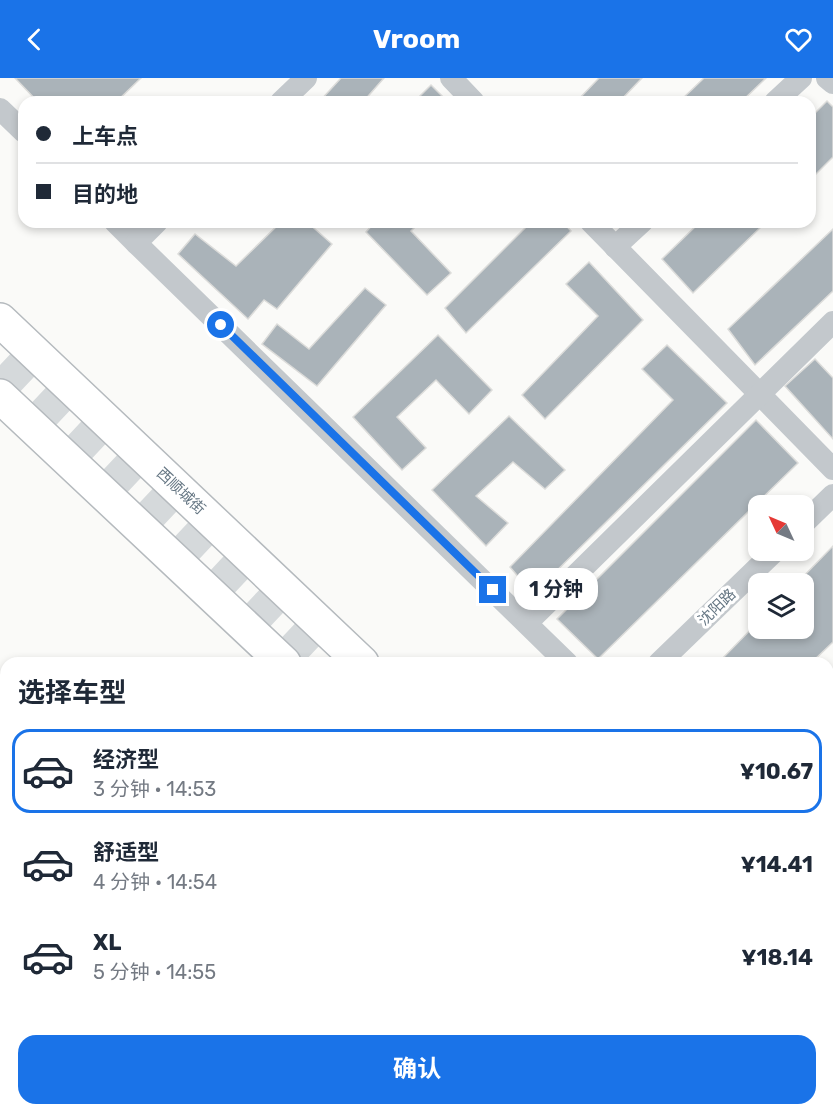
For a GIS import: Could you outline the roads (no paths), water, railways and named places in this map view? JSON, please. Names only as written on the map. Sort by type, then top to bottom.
[{"type":"main road","name":"西顺城街","points":[[0,320],[356,657]]},
{"type":"main road","points":[[0,396],[278,657]]},
{"type":"street","points":[[287,96],[306,78]]},
{"type":"street","points":[[451,78],[468,96]]},
{"type":"street","points":[[782,96],[801,78]]},
{"type":"street","points":[[827,78],[833,83]]},
{"type":"street","points":[[0,109],[18,126]]},
{"type":"street","points":[[121,228],[561,657]]},
{"type":"street","points":[[136,243],[151,228]]},
{"type":"street","points":[[597,228],[833,469]]},
{"type":"street","points":[[615,247],[636,228]]},
{"type":"street","points":[[527,623],[833,322]]},
{"type":"street","points":[[814,513],[833,495]]},
{"type":"street","name":"沈阳路","points":[[665,657],[765,561]]},
{"type":"tunnel","points":[[0,365],[311,657]]}]
